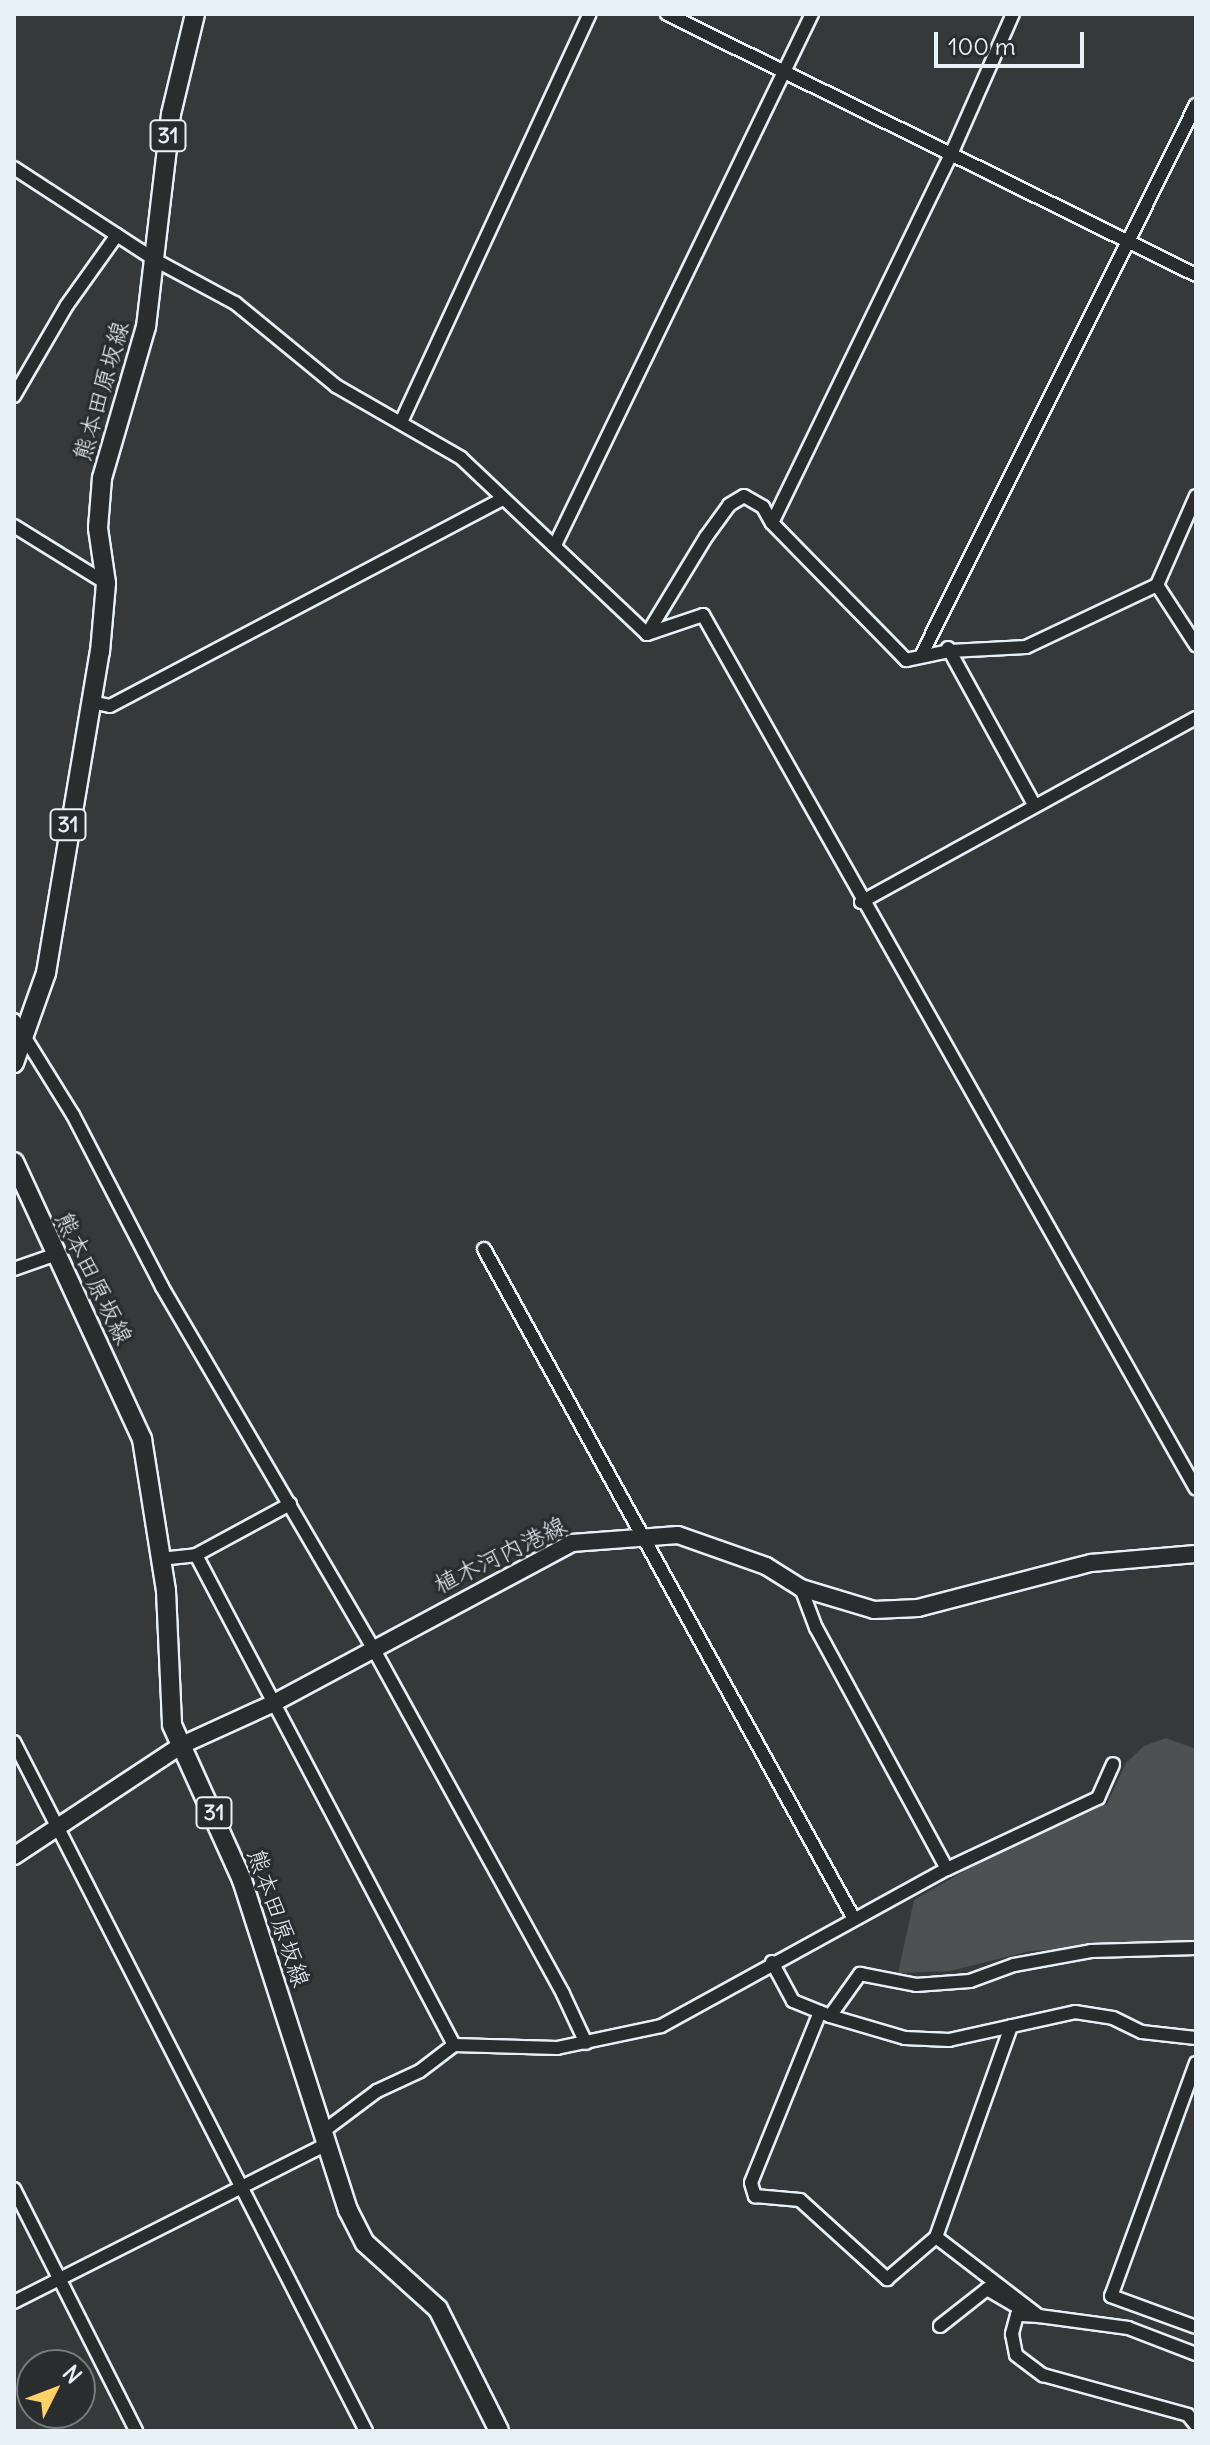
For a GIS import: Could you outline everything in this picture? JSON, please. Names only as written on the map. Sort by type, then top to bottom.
[{"type":"main road","name":"熊本田原坂線","points":[[14,1063],[46,973],[91,702],[106,583],[98,528],[102,478],[146,327],[171,114],[195,14]]},
{"type":"main road","name":"熊本田原坂線","points":[[14,1162],[54,1255],[142,1439],[166,1591],[168,1706],[242,1880],[323,2139],[365,2243],[438,2309],[499,2431]]},
{"type":"main road","name":"植木河内港線","points":[[14,1856],[182,1745],[272,1704],[560,1549],[641,1534],[678,1535],[766,1566],[801,1588],[874,1610],[918,1608],[1091,1563],[1196,1554]]},
{"type":"street","points":[[402,420],[590,14]]},
{"type":"street","points":[[667,14],[1196,275]]},
{"type":"street","points":[[556,543],[812,14]]},
{"type":"street","points":[[772,523],[952,152],[1013,14]]},
{"type":"street","points":[[921,656],[934,636],[1196,105]]},
{"type":"street","points":[[14,168],[155,260],[235,303],[336,386],[402,420],[461,458],[503,499],[556,543],[647,634]]},
{"type":"street","points":[[14,396],[67,305],[117,235]]},
{"type":"street","points":[[647,634],[729,505],[744,496],[763,507],[772,523],[906,660],[950,651],[1026,647],[1157,585],[1196,496]]},
{"type":"street","points":[[91,702],[110,706],[503,499]]},
{"type":"street","points":[[14,526],[106,583]]},
{"type":"street","points":[[1157,585],[1196,645]]},
{"type":"street","points":[[647,634],[703,615],[861,902],[1196,1489]]},
{"type":"street","points":[[934,636],[950,651],[1035,806]]},
{"type":"street","points":[[861,902],[1196,718]]},
{"type":"street","points":[[14,1020],[73,1115],[162,1287],[373,1648],[586,2043]]},
{"type":"street","points":[[484,1249],[854,1919]]},
{"type":"street","points":[[14,1269],[54,1255]]},
{"type":"street","points":[[160,1559],[196,1555],[290,1504]]},
{"type":"street","points":[[196,1555],[454,2045]]},
{"type":"street","points":[[801,1588],[816,1628],[947,1869]]},
{"type":"street","points":[[14,1742],[237,2187],[306,2306],[329,2364],[348,2389],[366,2431]]},
{"type":"street","points":[[14,2302],[323,2139],[377,2091],[420,2071],[454,2045],[557,2048],[661,2026],[772,1962],[947,1869],[1098,1798],[1113,1764]]},
{"type":"street","points":[[1011,2026],[936,2237],[887,2279],[800,2200],[755,2196],[751,2183],[825,2014],[860,1974],[895,1984],[970,1981],[1014,1965],[1091,1951],[1196,1948]]},
{"type":"street","points":[[772,1962],[793,2001],[905,2038],[949,2040],[1075,2012],[1113,2018],[1142,2032],[1196,2038]]},
{"type":"street","points":[[1196,2063],[1111,2296],[1196,2327]]},
{"type":"street","points":[[14,2189],[136,2431]]},
{"type":"street","points":[[936,2237],[1039,2316]]},
{"type":"street","points":[[940,2326],[987,2289],[1014,2309],[1039,2316]]},
{"type":"street","points":[[1196,2354],[1128,2328],[1039,2316],[1017,2315],[1012,2334],[1016,2355],[1043,2375],[1188,2415],[1196,2425]]},
{"type":"shaded area","points":[[1166,1738],[1196,1749],[1196,1940],[1030,1951],[950,1971],[898,1973],[914,1900],[1059,1817],[1107,1804],[1126,1763],[1144,1746]]}]
